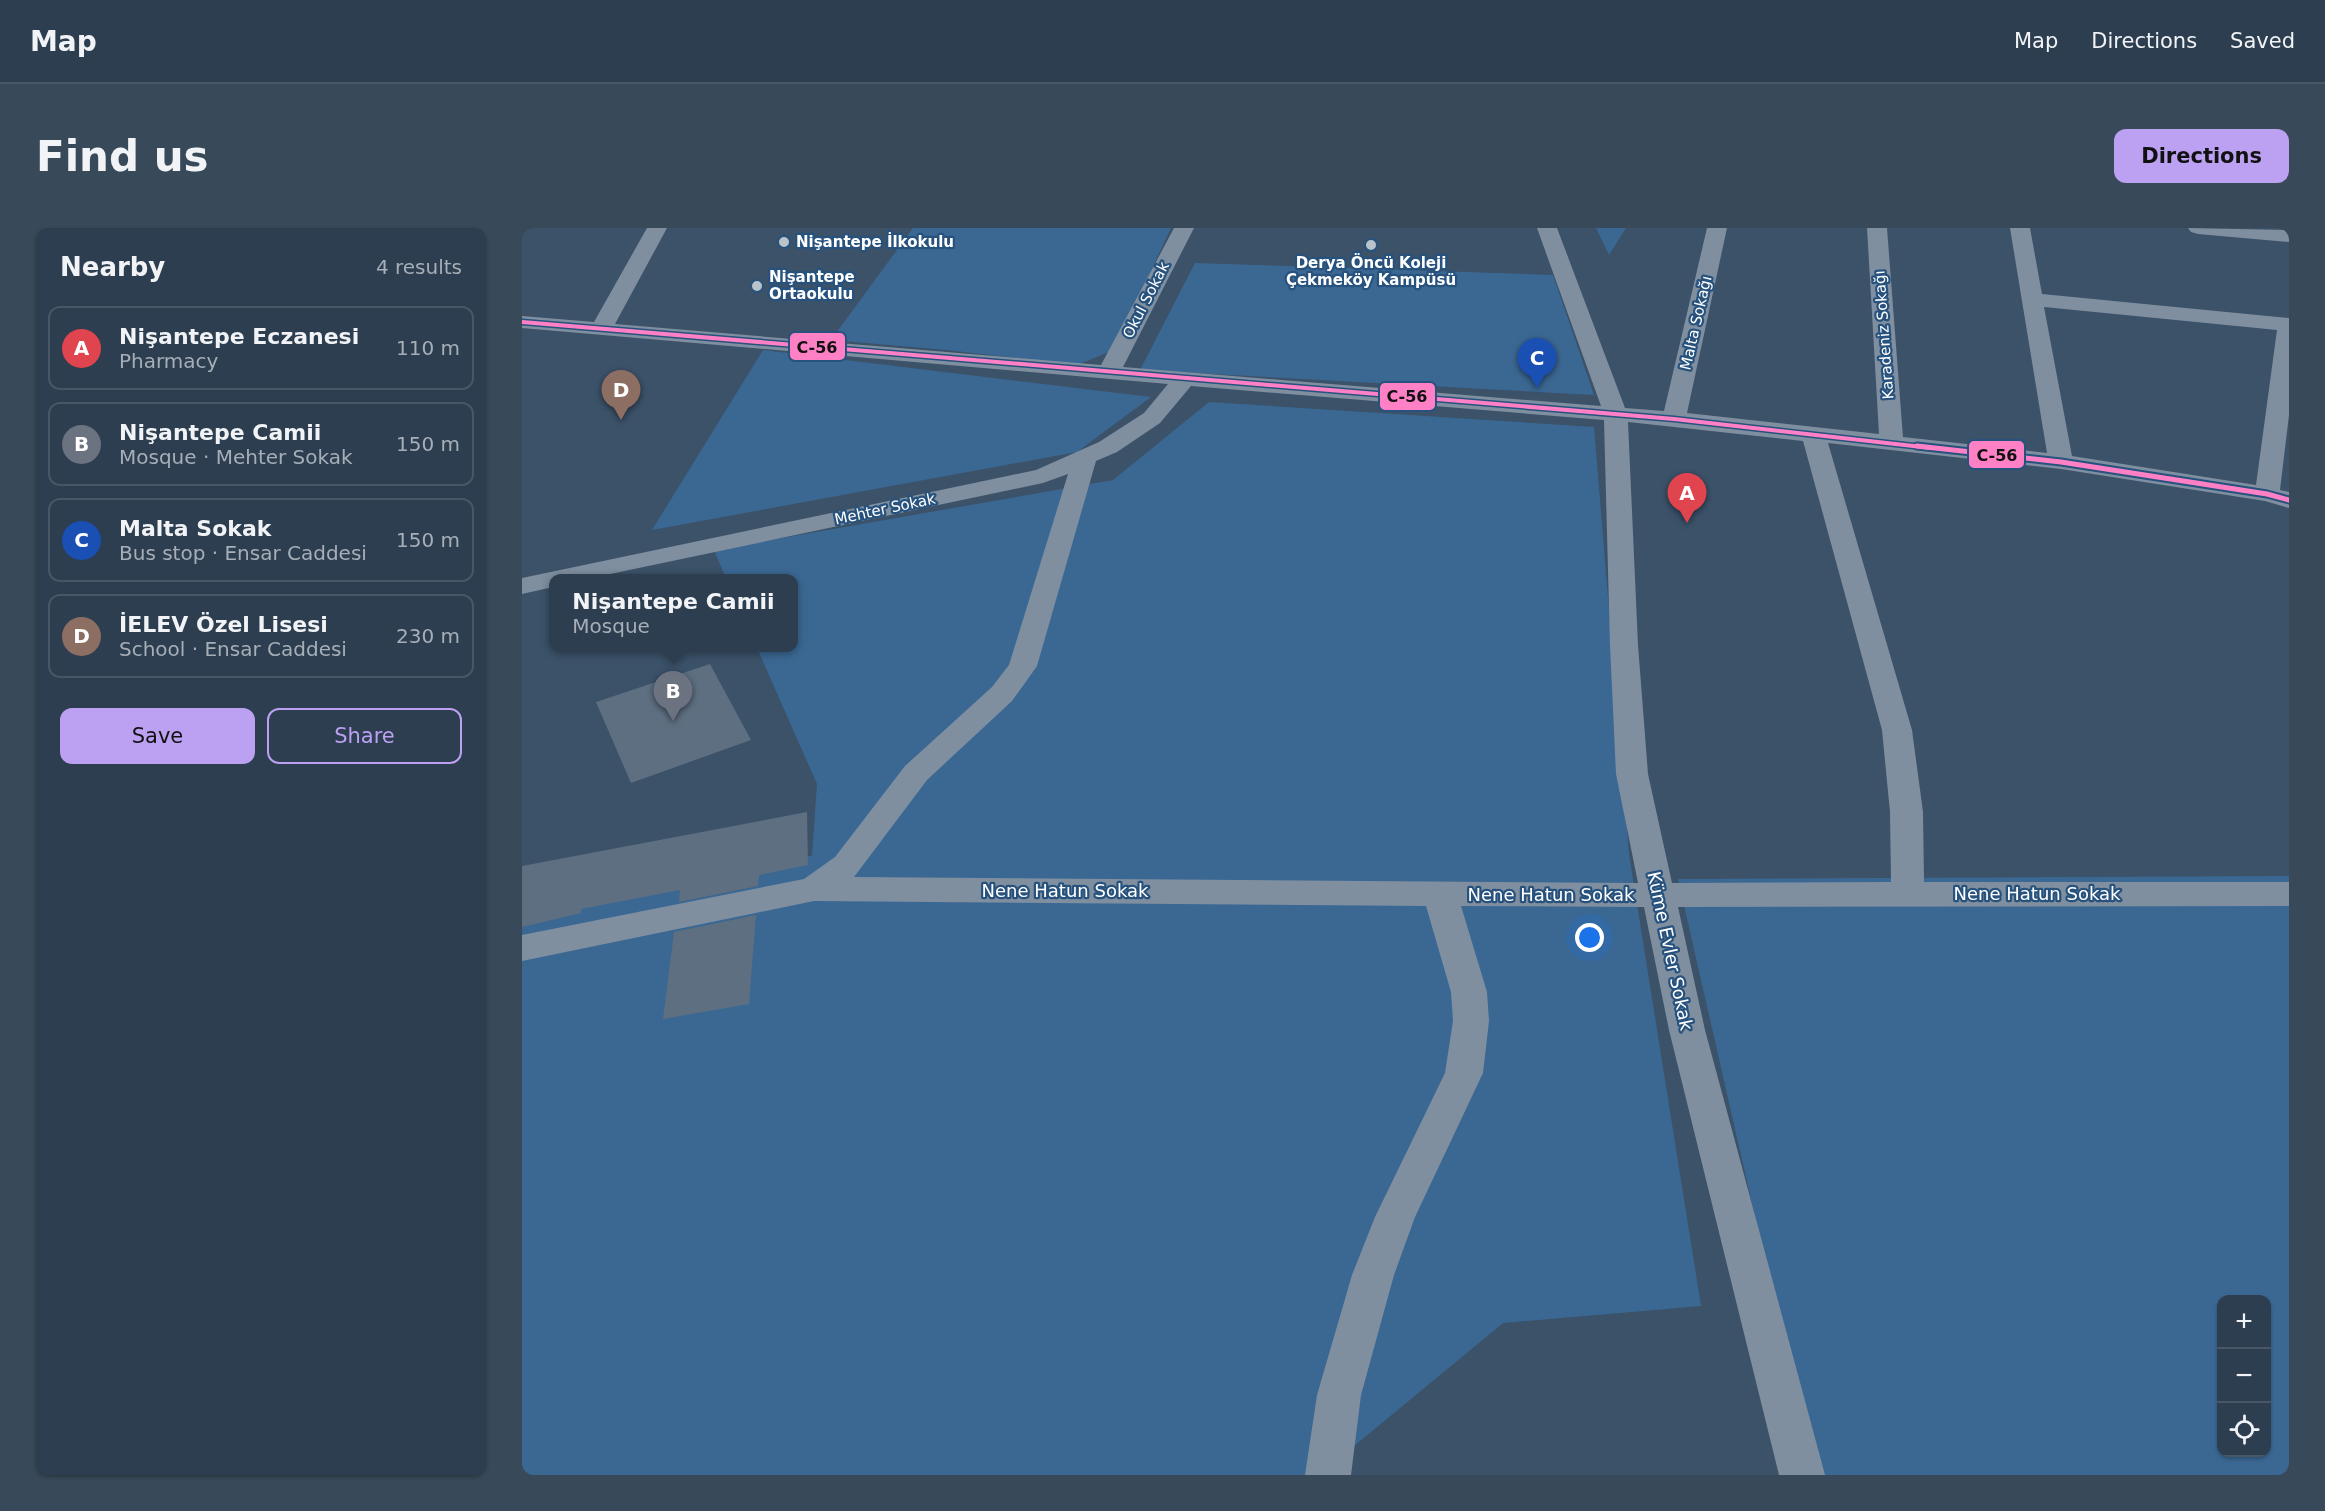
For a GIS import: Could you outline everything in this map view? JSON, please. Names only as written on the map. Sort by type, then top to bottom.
[{"type":"street","points":[[601,329],[657,228]]},
{"type":"street","name":"Okul Sokak","points":[[1109,372],[1184,228]]},
{"type":"street","name":"Küme Evler Sokak","points":[[1546,228],[1616,414],[1624,645],[1632,774],[1688,1030],[1802,1475]]},
{"type":"street","name":"Malta Sokağı","points":[[1674,419],[1718,228]]},
{"type":"street","name":"Karadeniz Sokağı","points":[[1877,228],[1891,441]]},
{"type":"street","points":[[2020,228],[2061,462]]},
{"type":"street","points":[[2198,228],[2289,236]]},
{"type":"street","points":[[522,322],[1674,419],[1891,441],[2061,462],[2278,497],[2289,325],[2032,299]]},
{"type":"street","name":"Mehter Sokak","points":[[578,574],[1043,476],[1108,447],[1152,418],[1185,379]]},
{"type":"street","points":[[1813,433],[1897,730],[1905,777],[1909,834],[1907,895]]},
{"type":"street","name":"Nene Hatun Sokak","points":[[814,889],[847,865],[916,773],[1002,694],[1023,666],[1085,458]]},
{"type":"street","name":"Mehter Sokak","points":[[522,586],[549,580]]},
{"type":"street","name":"Nene Hatun Sokak","points":[[522,948],[814,889],[1658,895],[2289,894]]},
{"type":"street","points":[[1328,1475],[1339,1395],[1373,1275],[1395,1217],[1464,1074],[1466,1065],[1471,1021],[1469,992],[1440,894]]},
{"type":"shaded area","points":[[913,228],[1171,228],[1114,350],[1077,365],[831,340]]},
{"type":"shaded area","points":[[1596,228],[1626,228],[1609,255]]},
{"type":"shaded area","points":[[1195,263],[1553,275],[1594,395],[1140,370]]},
{"type":"shaded area","points":[[763,350],[1151,397],[1077,452],[652,530]]},
{"type":"shaded area","points":[[1209,402],[1594,427],[1629,854],[1701,1306],[1503,1323],[1319,1475],[522,1475],[522,883],[812,856],[817,784],[759,652],[798,652],[798,574],[724,574],[714,550],[1113,480]]},
{"type":"shaded area","points":[[2289,876],[2289,1475],[1814,1475],[1678,879]]},
{"type":"building","points":[[710,664],[751,740],[631,783],[596,702]]},
{"type":"building","points":[[807,812],[808,865],[759,875],[758,886],[679,902],[680,890],[581,909],[581,913],[522,927],[522,866]]},
{"type":"building","points":[[756,915],[749,1004],[663,1019],[674,932]]},
{"type":"transit line","name":"C-56","points":[[522,322],[1674,419],[2061,462],[2267,494],[2289,500]]},
{"type":"place","name":"Nişantepe İlkokulu","points":[[784,242]]},
{"type":"place","name":"Derya Öncü Koleji Çekmeköy Kampüsü","points":[[1371,245]]},
{"type":"place","name":"Nişantepe Ortaokulu","points":[[757,286]]},
{"type":"place","name":"Malta Sokak","points":[[1537,388]]},
{"type":"place","name":"İELEV Özel Lisesi","points":[[621,420]]},
{"type":"place","name":"Nişantepe Eczanesi","points":[[1687,523]]},
{"type":"place","name":"Nişantepe Camii","points":[[673,721]]}]
